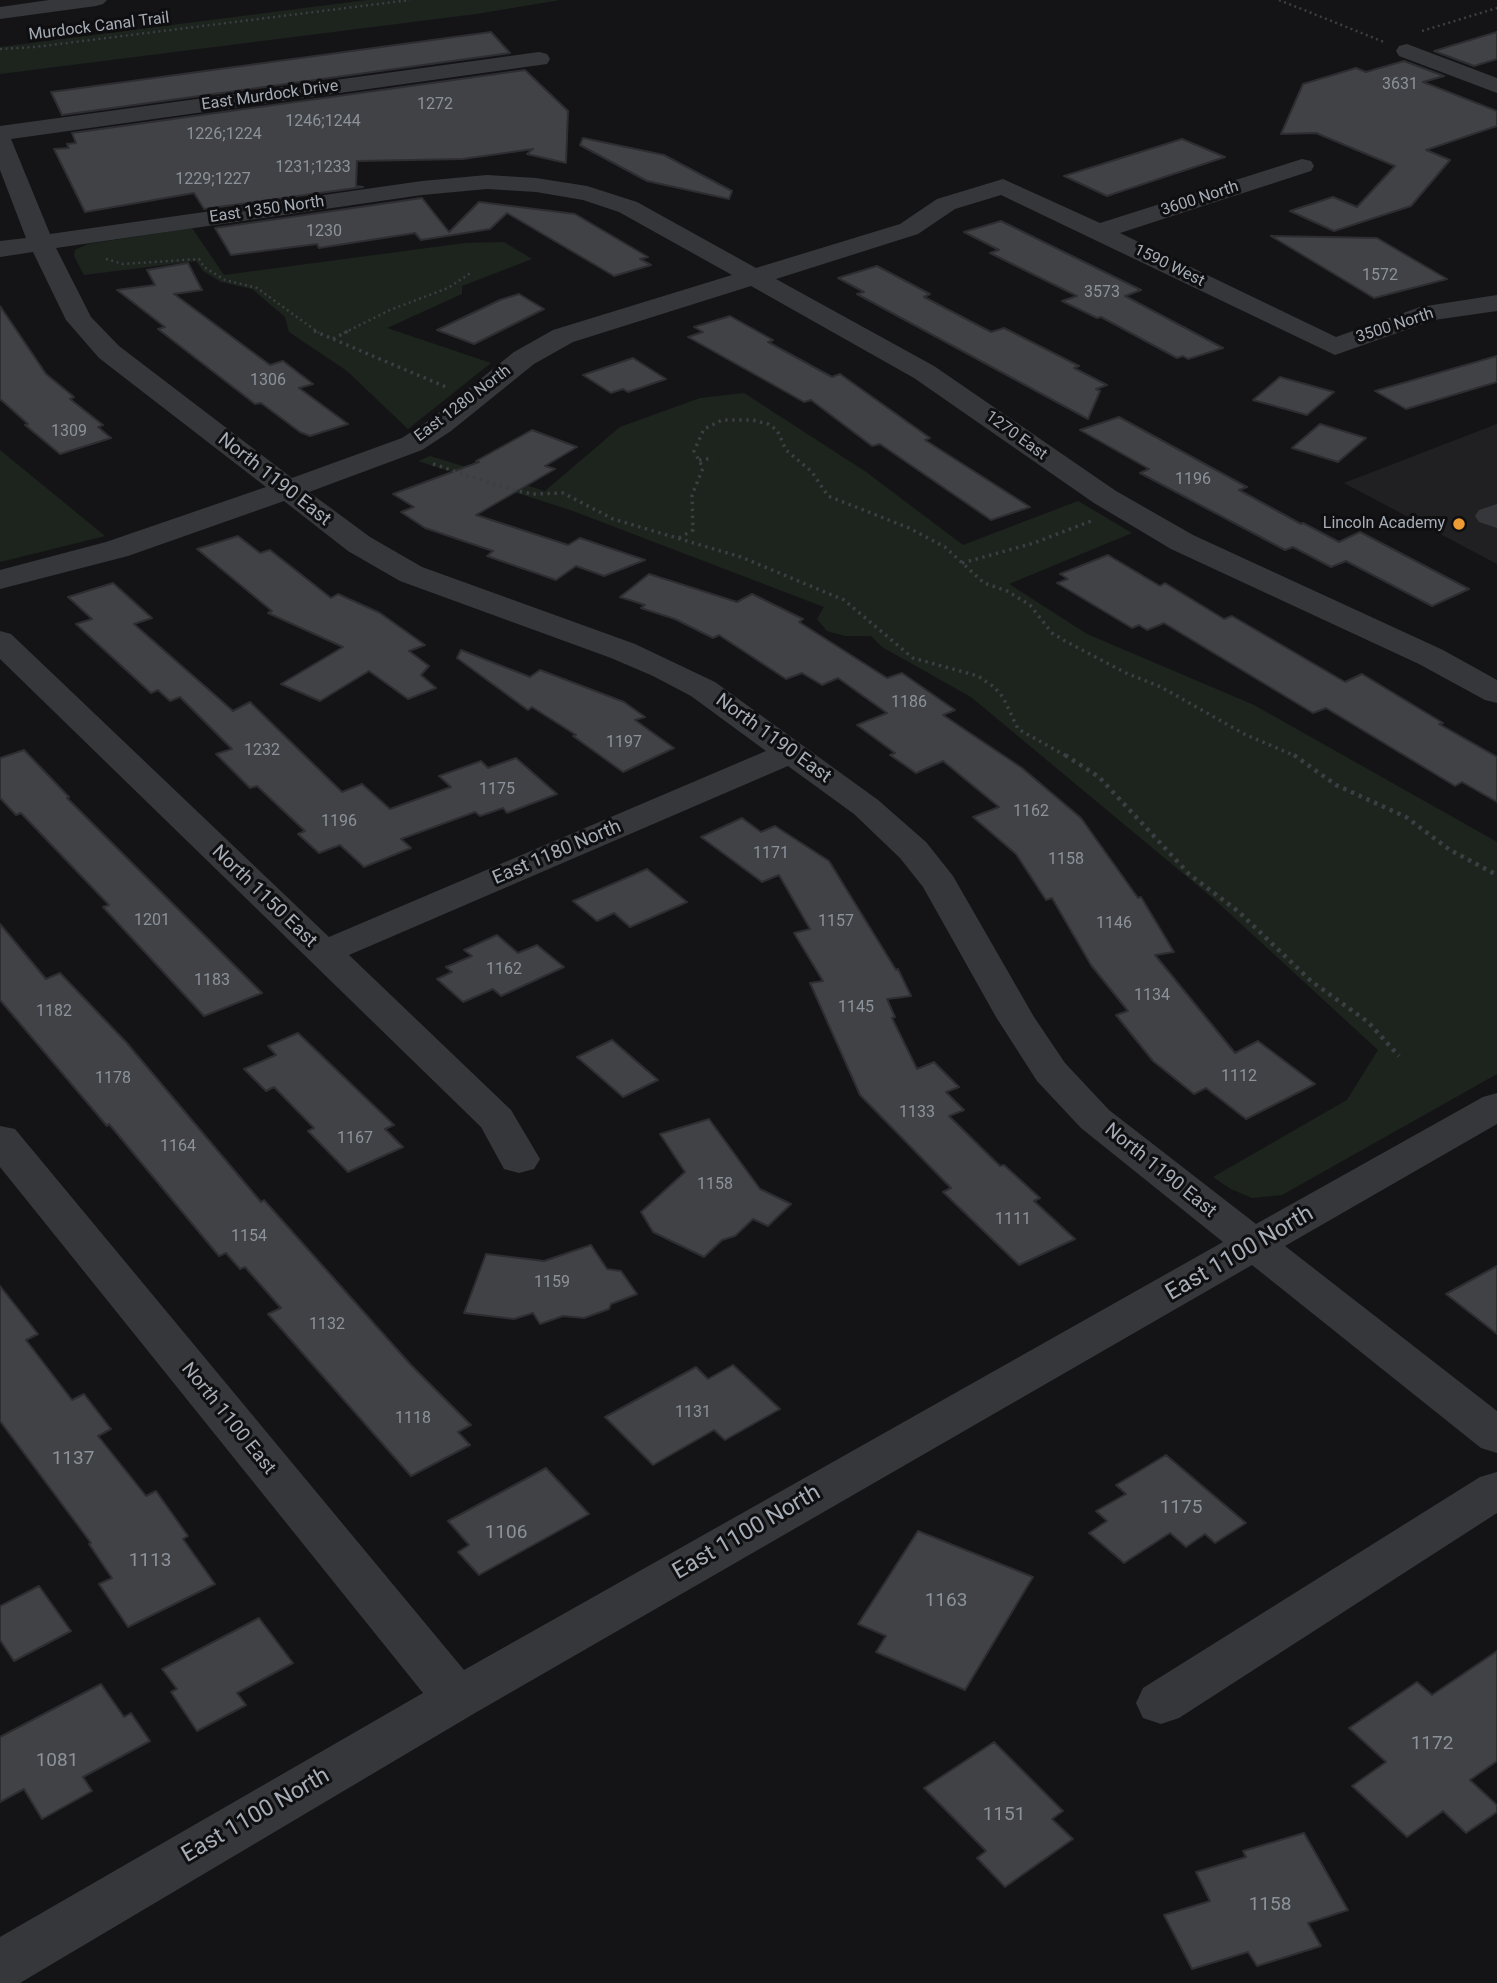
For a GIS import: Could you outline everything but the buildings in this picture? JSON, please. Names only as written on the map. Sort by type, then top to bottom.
[{"type":"street","points":[[0,13],[96,0]]},
{"type":"street","points":[[1408,51],[1497,86]]},
{"type":"street","name":"East Murdock Drive","points":[[0,133],[539,59]]},
{"type":"street","name":"North 1190 East","points":[[0,140],[41,243],[79,320],[109,352],[359,544],[411,575],[497,608],[623,650],[665,669],[703,689],[866,807],[913,850],[946,893],[1015,1017],[1060,1081],[1095,1119],[1497,1436]]},
{"type":"street","name":"3600 North","points":[[1099,232],[1302,166]]},
{"type":"street","name":"East 1350 North","points":[[0,249],[422,188],[487,182],[536,185]]},
{"type":"street","name":"1270 East","points":[[536,185],[587,193],[628,207],[924,372],[1105,497],[1182,542],[1431,657],[1497,693]]},
{"type":"street","name":"1590 West","points":[[1003,186],[1335,346]]},
{"type":"street","name":"East 1280 North","points":[[0,580],[117,549],[412,444],[441,425],[524,358],[563,336],[909,229],[946,204],[1003,186]]},
{"type":"street","name":"3500 North","points":[[1335,346],[1429,313],[1497,303]]},
{"type":"street","points":[[1497,513],[1490,516],[1497,519]]},
{"type":"street","name":"North 1150 East","points":[[0,641],[496,1119],[519,1160]]},
{"type":"street","name":"East 1180 North","points":[[323,953],[792,752]]},
{"type":"street","name":"East 1100 North","points":[[0,1966],[457,1698],[1497,1106]]},
{"type":"street","name":"North 1100 East","points":[[0,1139],[457,1698]]},
{"type":"street","points":[[1161,1703],[1497,1490]]},
{"type":"path","name":"Murdock Canal Trail","points":[[0,50],[410,0]]},
{"type":"path","points":[[1279,0],[1408,51]]},
{"type":"path","points":[[1422,31],[1497,8]]},
{"type":"path","points":[[102,257],[123,264],[199,259],[204,267],[225,280],[257,288],[305,327],[450,388]]},
{"type":"path","points":[[332,340],[390,310],[448,288],[472,272]]},
{"type":"path","points":[[678,538],[693,530],[692,495],[703,468],[694,451],[704,429],[712,423],[738,419],[768,425],[777,430],[783,446],[812,472],[828,496],[909,528],[945,547],[984,583],[1007,591],[1030,605],[1052,633],[1065,641],[1126,673],[1161,687],[1246,735],[1297,756],[1336,785],[1406,817],[1450,850],[1497,875]]},
{"type":"path","points":[[699,460],[713,458]]},
{"type":"path","points":[[430,463],[512,490],[533,494],[563,493],[613,519],[741,557],[844,600],[914,658],[978,676],[1003,697],[1017,729],[1099,777],[1189,874],[1239,912],[1311,981],[1368,1023],[1399,1056]]},
{"type":"path","points":[[962,564],[1034,543],[1097,519]]},
{"type":"shaded area","points":[[367,0],[560,0],[476,14],[0,74],[0,47]]},
{"type":"shaded area","points":[[192,228],[224,275],[465,243],[504,242],[532,259],[462,286],[462,294],[387,328],[491,363],[408,429],[347,371],[289,332],[285,317],[252,289],[221,282],[203,271],[196,261],[84,275],[74,256],[75,250],[88,244]]},
{"type":"shaded area","points":[[744,393],[866,472],[963,545],[1078,501],[1132,533],[1009,584],[1087,634],[1254,705],[1497,842],[1497,1074],[1282,1195],[1252,1198],[1231,1189],[1213,1177],[1347,1100],[1378,1050],[1215,900],[971,697],[882,647],[871,636],[845,636],[827,631],[817,619],[824,607],[573,511],[418,461],[430,456],[545,491],[620,427],[700,398]]},
{"type":"shaded area","name":"Lincoln Academy","points":[[1497,424],[1497,564],[1344,483]]},
{"type":"shaded area","points":[[0,450],[105,536],[0,562]]},
{"type":"place","name":"Lincoln Academy","points":[[1459,524]]}]
